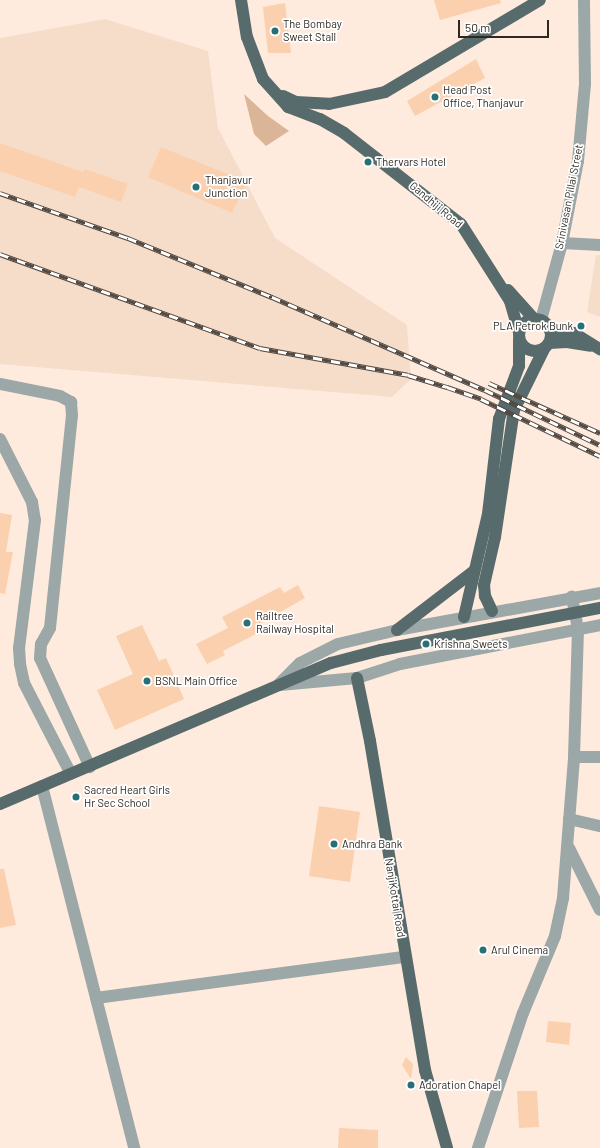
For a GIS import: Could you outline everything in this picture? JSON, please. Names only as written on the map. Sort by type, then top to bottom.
[{"type":"main road","name":"Gandhiji Road","points":[[241,0],[247,38],[262,79],[274,92],[292,104],[344,133],[461,224],[498,279],[510,301],[519,336],[519,366],[500,419],[488,514],[464,617]]},
{"type":"main road","points":[[292,104],[329,104],[385,92],[540,0]]},
{"type":"main road","points":[[498,279],[537,320],[550,330],[574,333],[599,348]]},
{"type":"main road","points":[[537,320],[527,321],[519,336],[530,350],[567,342],[599,348]]},
{"type":"main road","points":[[492,612],[485,596],[484,585],[496,537],[514,410],[546,346],[550,330]]},
{"type":"main road","points":[[397,630],[474,571]]},
{"type":"main road","points":[[0,804],[90,767],[331,663],[396,647],[600,608]]},
{"type":"main road","name":"NanjiKottai Road","points":[[356,678],[370,741],[425,1070],[447,1148]]},
{"type":"street","name":"Srinivasan Pillai Street","points":[[537,320],[562,243],[578,161],[585,84],[584,0]]},
{"type":"street","points":[[562,243],[600,245]]},
{"type":"street","points":[[0,384],[60,396],[71,402],[72,415],[50,628],[41,644],[40,658],[90,767]]},
{"type":"street","points":[[0,439],[32,502],[35,520],[19,648],[20,664],[24,683],[71,774]]},
{"type":"street","points":[[278,686],[300,663],[338,644],[397,630],[600,592]]},
{"type":"street","points":[[478,1148],[523,1013],[555,936],[568,848],[574,757],[578,629],[572,597]]},
{"type":"street","points":[[278,686],[356,678],[400,664],[600,625]]},
{"type":"street","points":[[574,757],[600,757]]},
{"type":"street","points":[[42,786],[134,1148]]},
{"type":"street","points":[[569,819],[600,826]]},
{"type":"street","points":[[568,848],[600,910]]},
{"type":"street","points":[[96,998],[405,957]]},
{"type":"shaded area","points":[[105,19],[208,51],[218,128],[275,238],[407,325],[411,379],[392,397],[0,364],[0,38]]},
{"type":"shaded area","points":[[244,94],[268,116],[289,131],[266,146],[254,134]]},
{"type":"shaded area","points":[[596,255],[600,255],[600,317],[587,312]]},
{"type":"building","points":[[434,0],[500,0],[501,3],[440,20]]},
{"type":"building","points":[[285,3],[291,53],[268,53],[263,7]]},
{"type":"building","points":[[476,59],[485,78],[415,116],[407,101]]},
{"type":"building","points":[[0,143],[83,172],[85,169],[128,184],[121,202],[79,187],[75,197],[0,171]]},
{"type":"building","points":[[161,147],[247,182],[232,213],[148,177]]},
{"type":"building","points":[[0,513],[12,515],[6,552],[13,552],[5,594],[0,593]]},
{"type":"building","points":[[298,585],[305,598],[258,625],[262,631],[223,651],[225,655],[207,664],[196,644],[228,628],[222,617],[280,587],[284,593]]},
{"type":"building","name":"BSNL Main Office","points":[[142,625],[159,661],[166,658],[184,699],[115,730],[97,690],[133,674],[116,636]]},
{"type":"building","name":"Andhra Bank","points":[[319,806],[360,812],[350,882],[309,876]]},
{"type":"building","points":[[0,869],[4,869],[16,925],[0,928]]},
{"type":"building","points":[[548,1021],[571,1023],[569,1045],[546,1042]]},
{"type":"building","points":[[406,1057],[413,1064],[411,1079],[402,1065]]},
{"type":"building","points":[[517,1091],[537,1091],[539,1127],[519,1128]]},
{"type":"building","points":[[339,1128],[378,1130],[378,1148],[338,1148]]},
{"type":"railway","points":[[0,193],[128,238],[272,297],[485,390],[600,445]]},
{"type":"railway","points":[[0,254],[260,348],[408,375],[447,387],[481,399],[600,456]]},
{"type":"railway","points":[[489,383],[600,433]]},
{"type":"place","name":"The Bombay Sweet Stall","points":[[275,31]]},
{"type":"place","name":"Head Post Office, Thanjavur","points":[[435,97]]},
{"type":"place","name":"Thervars Hotel","points":[[368,162]]},
{"type":"place","name":"Thanjavur Junction","points":[[196,187]]},
{"type":"place","name":"PLA Petrok Bunk","points":[[581,326]]},
{"type":"place","name":"Railtree Railway Hospital","points":[[247,623]]},
{"type":"place","name":"Krishna Sweets","points":[[426,644]]},
{"type":"place","name":"BSNL Main Office","points":[[147,681]]},
{"type":"place","name":"Sacred Heart Girls Hr Sec School","points":[[76,797]]},
{"type":"place","name":"Andhra Bank","points":[[334,844]]},
{"type":"place","name":"Arul Cinema","points":[[483,950]]},
{"type":"place","name":"Adoration Chapel","points":[[411,1085]]}]
